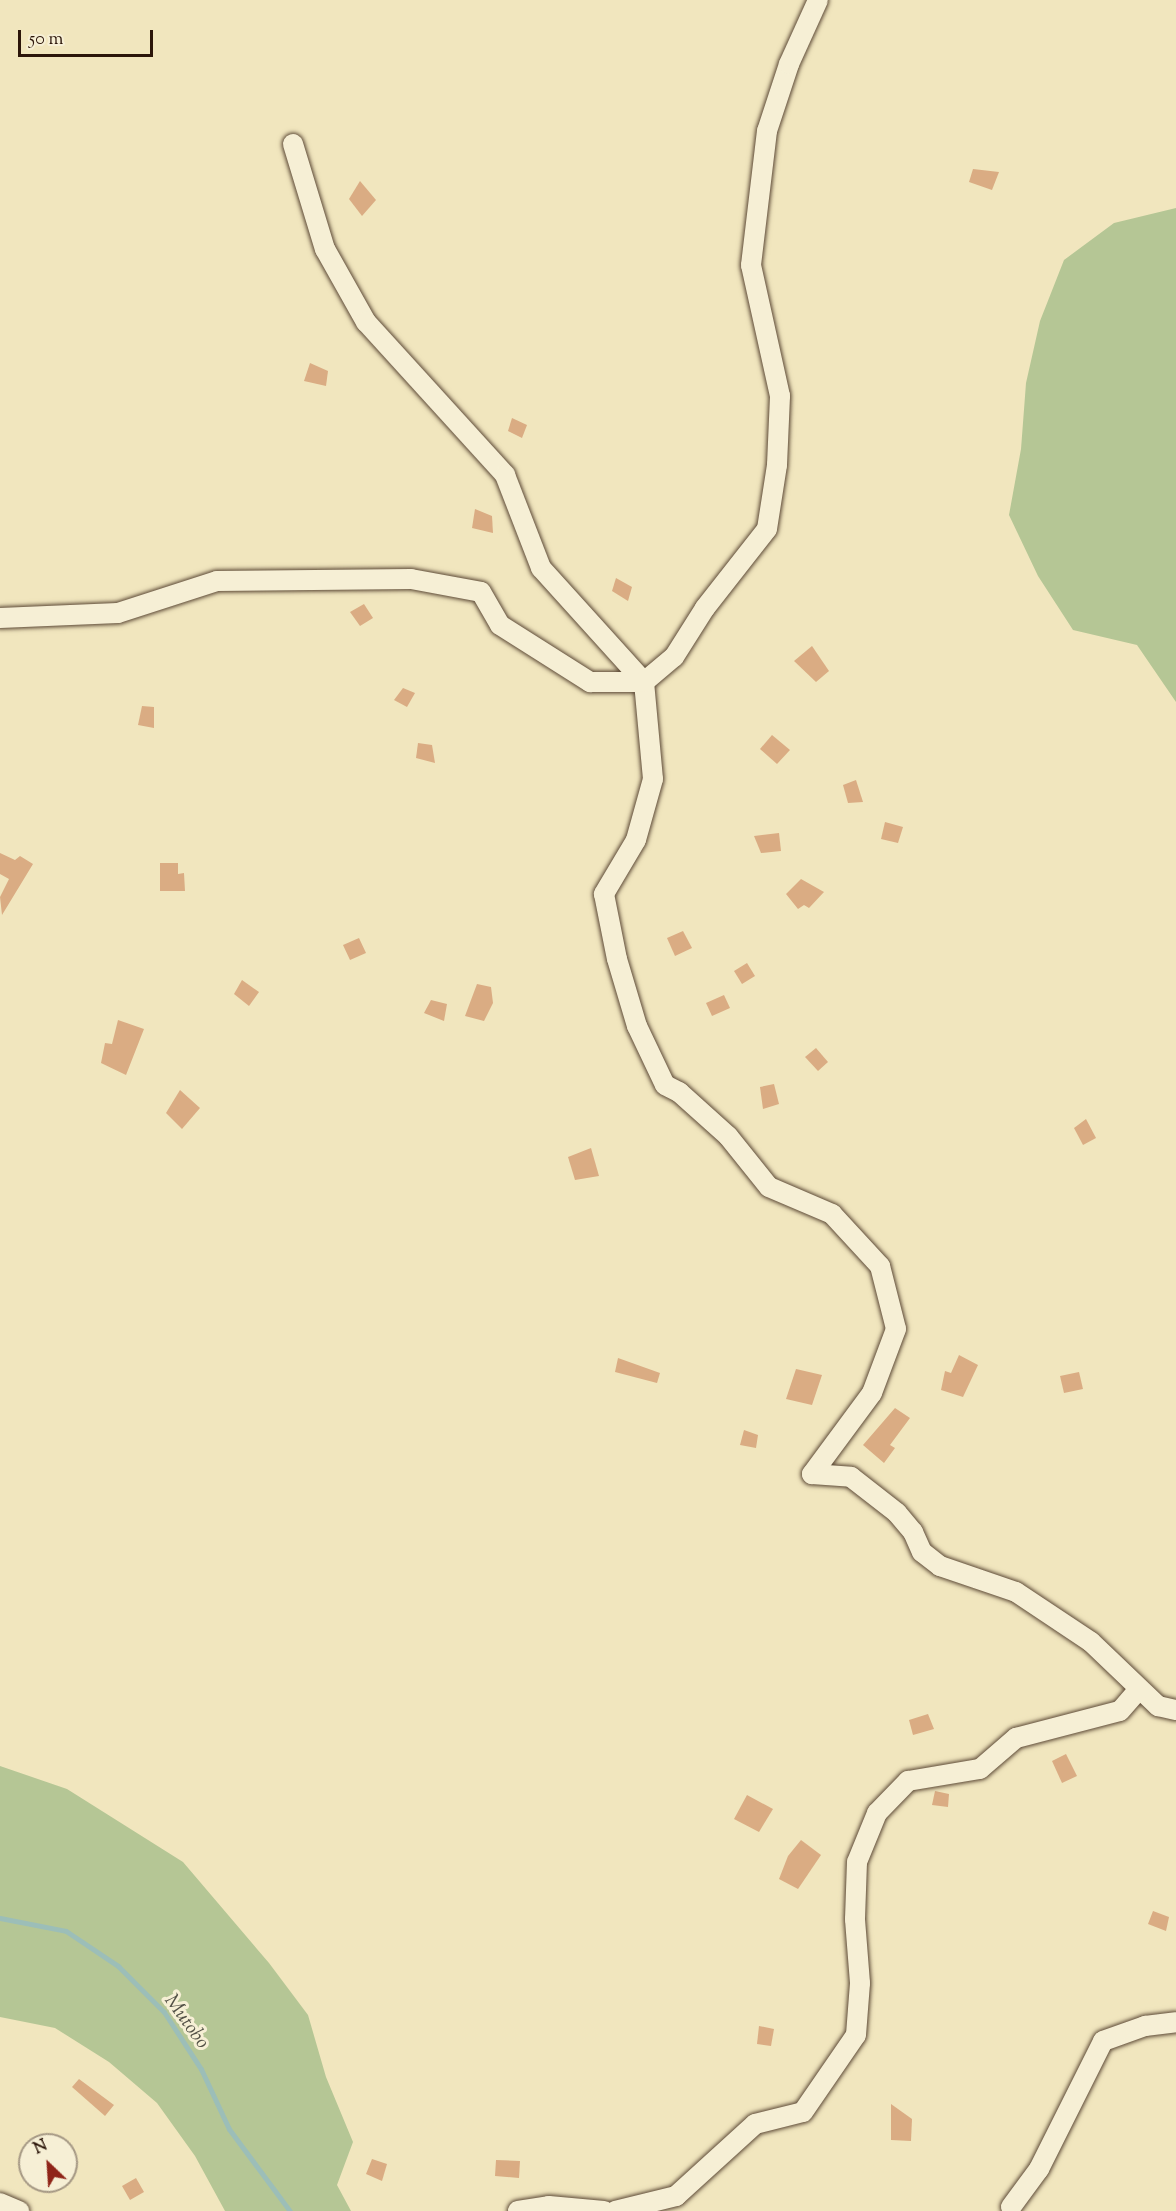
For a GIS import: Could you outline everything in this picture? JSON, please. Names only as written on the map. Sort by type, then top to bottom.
[{"type":"street","points":[[0,618],[118,613],[217,581],[411,579],[481,592],[500,625],[590,682],[644,682],[674,657],[705,608],[768,529],[777,465],[780,396],[751,265],[766,131],[789,64],[818,0]]},
{"type":"street","points":[[293,144],[325,249],[366,321],[505,475],[541,568],[644,682],[653,779],[636,840],[604,894],[617,959],[637,1026],[664,1085],[679,1092],[728,1136],[769,1187],[831,1214],[880,1266],[896,1329],[872,1393],[812,1474],[851,1477],[897,1514],[913,1532],[922,1552],[940,1566],[1016,1592],[1091,1642],[1158,1706],[1176,1710]]},
{"type":"street","points":[[615,2211],[676,2196],[755,2124],[803,2112],[856,2035],[860,1983],[855,1919],[856,1862],[877,1813],[908,1781],[980,1769],[1016,1738],[1120,1711],[1138,1689]]},
{"type":"street","points":[[1011,2207],[1039,2169],[1103,2041],[1145,2026],[1176,2022]]},
{"type":"street","points":[[0,2203],[19,2211]]},
{"type":"street","points":[[518,2211],[549,2206],[604,2211]]},
{"type":"green space","points":[[1176,208],[1176,702],[1137,645],[1073,630],[1038,576],[1009,515],[1021,449],[1026,383],[1040,321],[1064,260],[1114,223]]},
{"type":"green space","points":[[0,1766],[67,1789],[183,1862],[269,1963],[308,2015],[326,2077],[353,2142],[337,2185],[351,2211],[225,2211],[195,2156],[157,2103],[109,2062],[55,2028],[0,2017]]},
{"type":"building","points":[[973,169],[999,172],[992,190],[969,182]]},
{"type":"building","points":[[360,181],[376,200],[362,216],[349,199]]},
{"type":"building","points":[[310,363],[328,371],[326,386],[304,381]]},
{"type":"building","points":[[512,418],[527,425],[522,438],[508,431]]},
{"type":"building","points":[[475,509],[492,516],[493,533],[472,528]]},
{"type":"building","points":[[616,578],[632,587],[628,601],[612,591]]},
{"type":"building","points":[[364,604],[373,618],[360,626],[350,612]]},
{"type":"building","points":[[812,646],[829,671],[816,682],[794,661]]},
{"type":"building","points":[[403,688],[415,693],[407,707],[394,700]]},
{"type":"building","points":[[142,706],[154,707],[154,728],[138,725]]},
{"type":"building","points":[[772,735],[790,750],[777,764],[760,749]]},
{"type":"building","points":[[418,743],[432,745],[435,763],[416,758]]},
{"type":"building","points":[[856,780],[863,802],[848,803],[843,785]]},
{"type":"building","points":[[885,822],[903,827],[898,843],[881,839]]},
{"type":"building","points":[[779,833],[781,851],[761,853],[754,836]]},
{"type":"building","points":[[0,853],[15,860],[20,856],[33,864],[2,915],[0,897],[9,879],[0,874]]},
{"type":"building","points":[[160,863],[178,863],[178,874],[184,873],[185,891],[160,891]]},
{"type":"building","points":[[801,879],[824,892],[809,908],[804,905],[798,909],[786,894]]},
{"type":"building","points":[[683,931],[692,948],[675,956],[667,938]]},
{"type":"building","points":[[359,938],[366,953],[350,960],[343,945]]},
{"type":"building","points":[[747,963],[755,976],[742,984],[734,971]]},
{"type":"building","points":[[242,980],[259,992],[249,1006],[234,994]]},
{"type":"building","points":[[477,984],[491,987],[493,1003],[484,1021],[465,1016]]},
{"type":"building","points":[[724,995],[730,1008],[712,1016],[706,1003]]},
{"type":"building","points":[[431,1000],[447,1004],[444,1021],[424,1013]]},
{"type":"building","points":[[118,1020],[144,1029],[126,1075],[101,1063],[105,1043],[112,1044]]},
{"type":"building","points":[[816,1048],[828,1062],[818,1071],[805,1057]]},
{"type":"building","points":[[774,1084],[779,1104],[763,1109],[760,1087]]},
{"type":"building","points":[[180,1090],[200,1108],[182,1129],[166,1113]]},
{"type":"building","points":[[1086,1119],[1096,1138],[1083,1145],[1074,1128]]},
{"type":"building","points":[[591,1148],[599,1176],[575,1180],[568,1157]]},
{"type":"building","points":[[959,1355],[978,1365],[963,1397],[941,1390],[945,1371],[951,1373]]},
{"type":"building","points":[[618,1358],[660,1373],[657,1383],[615,1372]]},
{"type":"building","points":[[796,1369],[822,1375],[812,1405],[786,1399]]},
{"type":"building","points":[[1079,1372],[1083,1389],[1064,1393],[1060,1376]]},
{"type":"building","points":[[895,1408],[910,1418],[890,1445],[895,1448],[884,1463],[863,1445]]},
{"type":"building","points":[[744,1430],[758,1435],[756,1448],[740,1445]]},
{"type":"building","points":[[928,1714],[934,1729],[913,1735],[909,1720]]},
{"type":"building","points":[[1066,1754],[1077,1776],[1062,1783],[1052,1761]]},
{"type":"building","points":[[935,1791],[949,1794],[948,1807],[932,1805]]},
{"type":"building","points":[[747,1795],[773,1809],[759,1832],[734,1819]]},
{"type":"building","points":[[801,1840],[821,1855],[798,1889],[779,1879],[788,1856]]},
{"type":"building","points":[[1153,1911],[1169,1917],[1166,1931],[1148,1924]]},
{"type":"building","points":[[759,2026],[774,2029],[771,2046],[757,2044]]},
{"type":"building","points":[[79,2079],[114,2105],[105,2116],[72,2087]]},
{"type":"building","points":[[891,2104],[912,2119],[911,2141],[891,2140]]},
{"type":"building","points":[[372,2159],[387,2164],[382,2181],[366,2174]]},
{"type":"building","points":[[496,2160],[520,2161],[519,2178],[495,2176]]},
{"type":"building","points":[[136,2178],[144,2192],[130,2200],[122,2186]]},
{"type":"waterway","name":"Mutobo","points":[[0,1918],[66,1931],[118,1966],[164,2012],[201,2069],[229,2129],[290,2211]]}]
